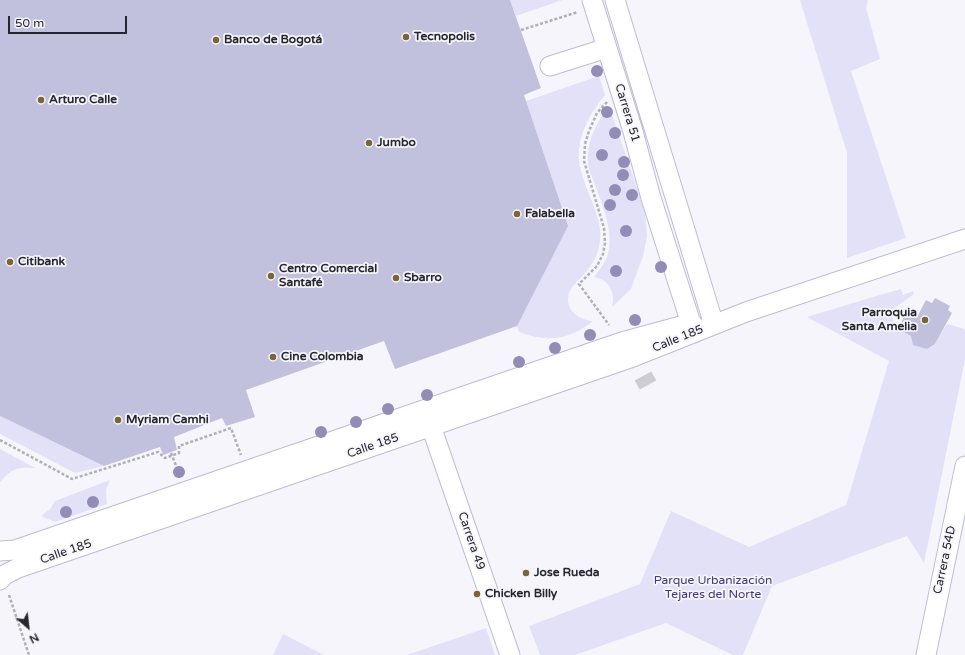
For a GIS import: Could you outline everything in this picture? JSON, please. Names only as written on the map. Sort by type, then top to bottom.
[{"type":"street","name":"Carrera 51","points":[[615,0],[713,322]]},
{"type":"street","name":"Carrera 51","points":[[587,6],[607,48],[692,328]]},
{"type":"street","points":[[550,66],[607,48]]},
{"type":"street","points":[[660,226],[667,227],[682,222]]},
{"type":"street","name":"Calle 185","points":[[0,551],[15,550],[622,342],[692,328],[713,322],[965,239]]},
{"type":"street","name":"Calle 185","points":[[0,580],[4,575],[18,568],[633,357],[692,328]]},
{"type":"street","name":"Carrera 49","points":[[431,426],[510,655]]},
{"type":"street","name":"Carrera 54D","points":[[926,655],[965,466]]},
{"type":"path","points":[[521,30],[587,6]]},
{"type":"path","points":[[609,325],[579,284],[597,266],[603,254],[605,243],[604,228],[584,161],[585,144],[589,131],[597,113],[610,98]]},
{"type":"path","points":[[0,440],[72,479],[158,452],[165,458],[171,454],[179,453],[178,446],[231,428],[242,457]]},
{"type":"path","points":[[171,454],[181,480]]},
{"type":"path","points":[[11,603],[29,655]]},
{"type":"green space","points":[[510,0],[562,0],[516,16]]},
{"type":"green space","points":[[800,0],[868,0],[866,8],[880,59],[851,71],[906,238],[847,258],[847,153]]},
{"type":"green space","points":[[599,76],[605,95],[594,109],[582,134],[579,161],[581,172],[599,222],[600,243],[593,262],[573,286],[569,292],[568,298],[571,310],[575,314],[580,318],[593,321],[567,336],[539,338],[519,332],[517,326],[526,101]]},
{"type":"green space","points":[[609,106],[645,214],[647,236],[643,256],[631,289],[612,307],[613,296],[610,288],[604,281],[594,277],[607,257],[610,239],[607,221],[588,165],[589,146],[593,132]]},
{"type":"green space","name":"Parque Urbanización Tejares del Norte","points":[[901,289],[903,295],[913,291],[914,294],[889,312],[898,329],[911,336],[927,349],[935,344],[947,324],[965,329],[965,359],[924,563],[907,536],[772,586],[743,655],[733,655],[666,623],[575,655],[540,655],[529,626],[640,584],[671,511],[749,547],[846,505],[889,361],[807,317]]},
{"type":"green space","points":[[0,416],[104,466],[75,473],[0,434]]},
{"type":"green space","points":[[0,449],[35,468],[15,469],[0,482]]},
{"type":"green space","points":[[110,480],[106,490],[107,504],[55,522],[41,516],[50,509],[55,501]]},
{"type":"green space","points":[[486,628],[495,655],[407,655]]},
{"type":"green space","points":[[283,634],[324,655],[273,655]]},
{"type":"building","name":"Centro Comercial Santafé","points":[[0,0],[510,0],[541,88],[524,95],[568,226],[517,326],[395,369],[384,341],[246,390],[255,417],[226,426],[222,418],[174,437],[177,450],[163,455],[160,447],[104,466],[0,416]]},
{"type":"building","name":"Parroquia Santa Amelia","points":[[935,298],[950,306],[948,310],[952,313],[935,344],[927,349],[913,345],[911,336],[898,329],[907,311],[917,317],[926,300],[932,303]]},
{"type":"tunnel","points":[[643,376],[648,385]]},
{"type":"place","name":"Tecnopolis","points":[[406,37]]},
{"type":"place","name":"Banco de Bogotá","points":[[216,40]]},
{"type":"place","name":"Arturo Calle","points":[[41,100]]},
{"type":"place","name":"Jumbo","points":[[369,143]]},
{"type":"place","name":"Falabella","points":[[517,214]]},
{"type":"place","name":"Citibank","points":[[10,262]]},
{"type":"place","name":"Centro Comercial Santafé","points":[[271,276]]},
{"type":"place","name":"Sbarro","points":[[396,278]]},
{"type":"place","name":"Parroquia Santa Amelia","points":[[925,320]]},
{"type":"place","name":"Cine Colombia","points":[[273,357]]},
{"type":"place","name":"Myriam Camhi","points":[[118,420]]},
{"type":"place","name":"Jose Rueda","points":[[526,573]]},
{"type":"place","name":"Chicken Billy","points":[[477,594]]}]
